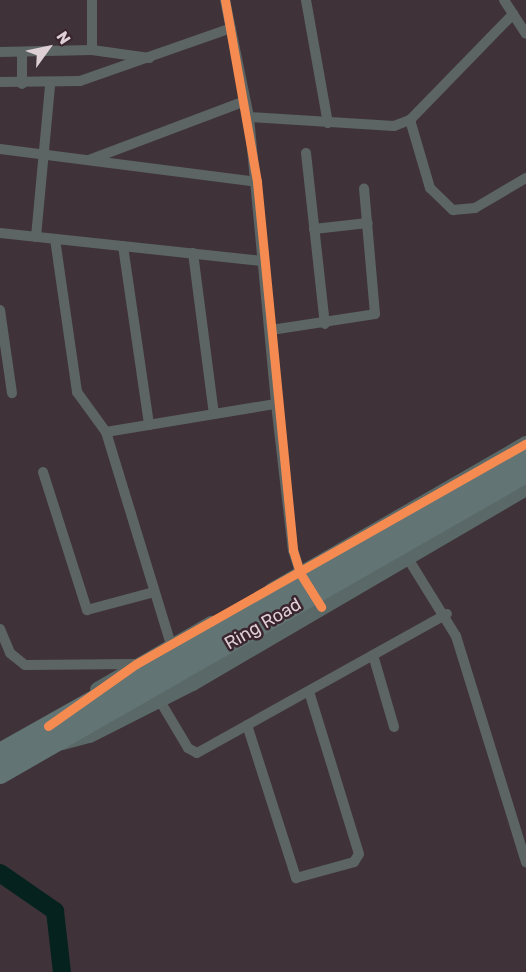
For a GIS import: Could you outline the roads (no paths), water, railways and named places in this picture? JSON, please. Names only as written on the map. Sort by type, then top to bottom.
[{"type":"highway","name":"Ring Road","points":[[309,590],[526,457]]},
{"type":"highway","name":"Ring Road","points":[[0,774],[51,735],[309,590],[526,473]]},
{"type":"highway","name":"Ring Road","points":[[0,753],[51,735]]},
{"type":"street","points":[[92,0],[93,50]]},
{"type":"street","points":[[225,0],[249,117],[271,330],[276,404],[309,590]]},
{"type":"street","points":[[306,0],[328,123]]},
{"type":"street","points":[[504,0],[526,34]]},
{"type":"street","points":[[249,117],[384,127],[410,120],[513,14]]},
{"type":"street","points":[[0,82],[50,85],[118,71],[231,28]]},
{"type":"street","points":[[0,52],[93,50],[153,58]]},
{"type":"street","points":[[22,52],[22,84]]},
{"type":"street","points":[[36,237],[50,85]]},
{"type":"street","points":[[87,160],[245,101]]},
{"type":"street","points":[[410,120],[430,188],[453,210],[476,208],[526,178]]},
{"type":"street","points":[[0,149],[257,182]]},
{"type":"street","points":[[306,153],[325,324]]},
{"type":"street","points":[[271,330],[325,324],[375,314],[364,188]]},
{"type":"street","points":[[314,229],[368,223]]},
{"type":"street","points":[[0,233],[264,261]]},
{"type":"street","points":[[55,239],[77,392],[106,432],[171,645]]},
{"type":"street","points":[[123,246],[150,425]]},
{"type":"street","points":[[193,253],[214,414]]},
{"type":"street","points":[[0,310],[12,393]]},
{"type":"street","points":[[106,432],[276,404]]},
{"type":"street","points":[[51,735],[89,735],[160,700],[309,590],[526,443]]},
{"type":"street","points":[[44,472],[87,610],[154,592]]},
{"type":"street","points":[[51,735],[136,664],[171,645],[309,590],[407,556],[526,488]]},
{"type":"street","points":[[407,556],[447,614],[526,862]]},
{"type":"street","points":[[160,700],[193,752],[247,725],[447,614]]},
{"type":"street","points":[[0,629],[10,653],[25,665],[136,664]]},
{"type":"street","points":[[373,655],[394,727]]},
{"type":"street","points":[[247,725],[296,878],[354,862],[359,854],[309,691]]},
{"type":"waterway","points":[[0,873],[55,911],[62,972]]}]
